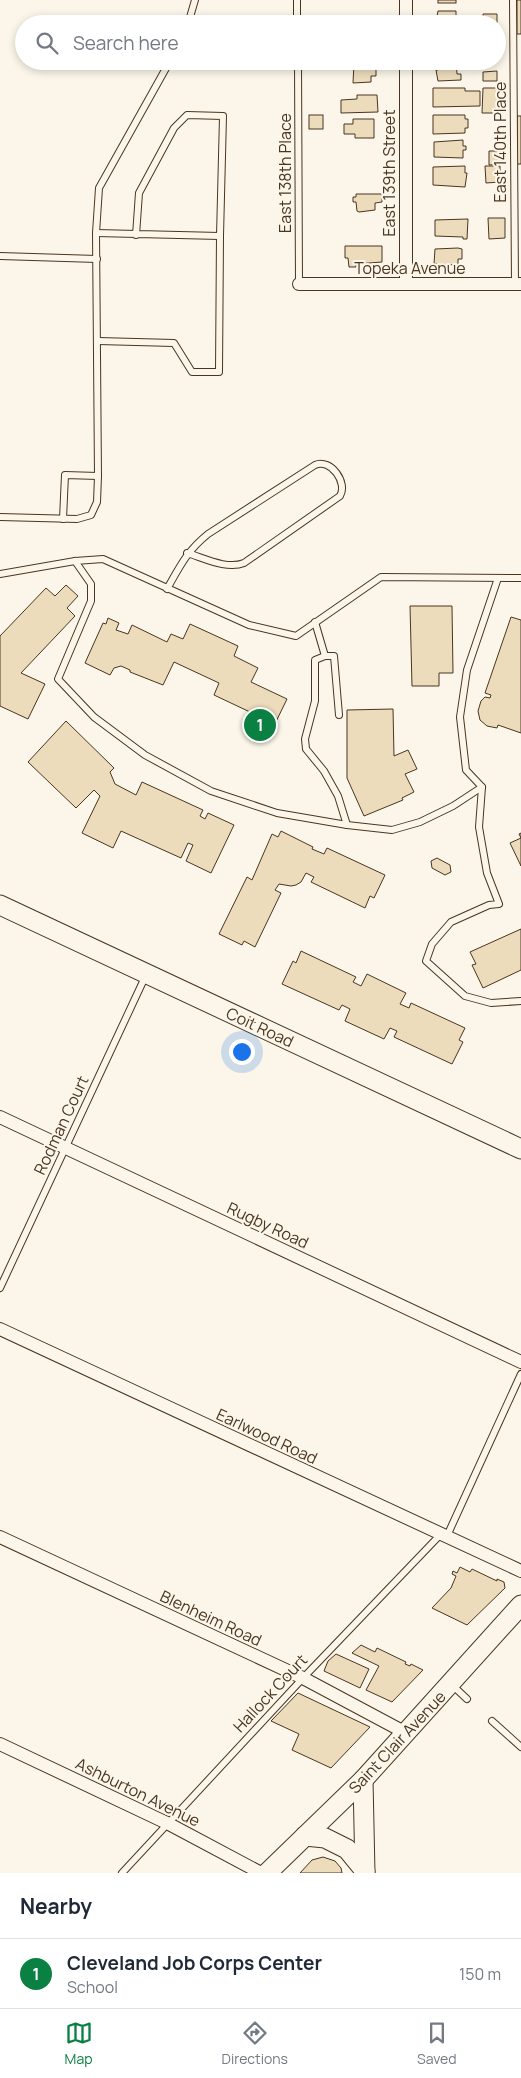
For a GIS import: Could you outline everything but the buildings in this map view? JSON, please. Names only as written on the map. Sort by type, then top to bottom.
[{"type":"street","points":[[406,0],[406,15]]},
{"type":"street","name":"East 139th Street","points":[[406,70],[406,284]]},
{"type":"street","name":"Topeka Avenue","points":[[299,284],[518,284]]},
{"type":"street","name":"Coit Road","points":[[0,905],[521,1149]]},
{"type":"street","name":"Rugby Road","points":[[0,1117],[521,1362]]},
{"type":"street","name":"Earlwood Road","points":[[0,1330],[521,1570]]},
{"type":"street","name":"Blenheim Road","points":[[0,1537],[303,1678],[406,1732]]},
{"type":"street","name":"Saint Clair Avenue","points":[[267,1873],[363,1780],[521,1604]]},
{"type":"street","name":"Ashburton Avenue","points":[[0,1744],[169,1824],[261,1873]]},
{"type":"street","points":[[363,1780],[365,1872]]},
{"type":"street","points":[[305,1836],[325,1838],[347,1849],[365,1872]]},
{"type":"lane","points":[[191,15],[195,0]]},
{"type":"lane","points":[[297,0],[298,15]]},
{"type":"lane","name":"East 140th Place","points":[[513,0],[518,284]]},
{"type":"lane","points":[[0,517],[77,519],[91,516],[97,502],[98,341],[96,233],[99,188],[165,70]]},
{"type":"lane","name":"East 138th Place","points":[[298,70],[299,284]]},
{"type":"lane","points":[[98,341],[174,343],[192,372],[219,372],[222,116],[187,115],[174,128],[139,193],[136,235]]},
{"type":"lane","points":[[96,233],[220,236]]},
{"type":"lane","points":[[0,256],[97,259]]},
{"type":"lane","points":[[167,589],[187,553],[208,534],[320,463],[326,463],[332,468],[342,485],[343,491],[340,496],[238,566],[226,565],[187,553]]},
{"type":"lane","points":[[64,518],[65,475],[98,476]]},
{"type":"lane","points":[[0,574],[75,561],[103,559],[249,625],[296,636],[381,577],[521,578]]},
{"type":"lane","points":[[75,561],[91,584],[91,601],[58,679],[94,717],[145,755],[210,791],[277,813],[347,825],[392,830],[420,822],[453,806],[482,787]]},
{"type":"lane","points":[[498,578],[467,670],[460,717],[466,770],[482,787],[479,827],[487,873],[499,904],[489,905],[451,922],[432,944],[426,962],[465,996],[491,1003],[521,1001]]},
{"type":"lane","points":[[315,622],[325,656]]},
{"type":"lane","points":[[339,715],[334,656],[325,656],[315,660],[315,701],[305,739],[306,749],[324,771],[338,796],[347,825]]},
{"type":"lane","name":"Rodman Court","points":[[0,1288],[146,974]]},
{"type":"lane","name":"Hallock Court","points":[[122,1873],[303,1678],[444,1535],[521,1374]]},
{"type":"lane","points":[[450,1684],[467,1699]]},
{"type":"lane","points":[[492,1721],[521,1747]]},
{"type":"place","name":"Cleveland Job Corps Center","points":[[260,725]]}]
